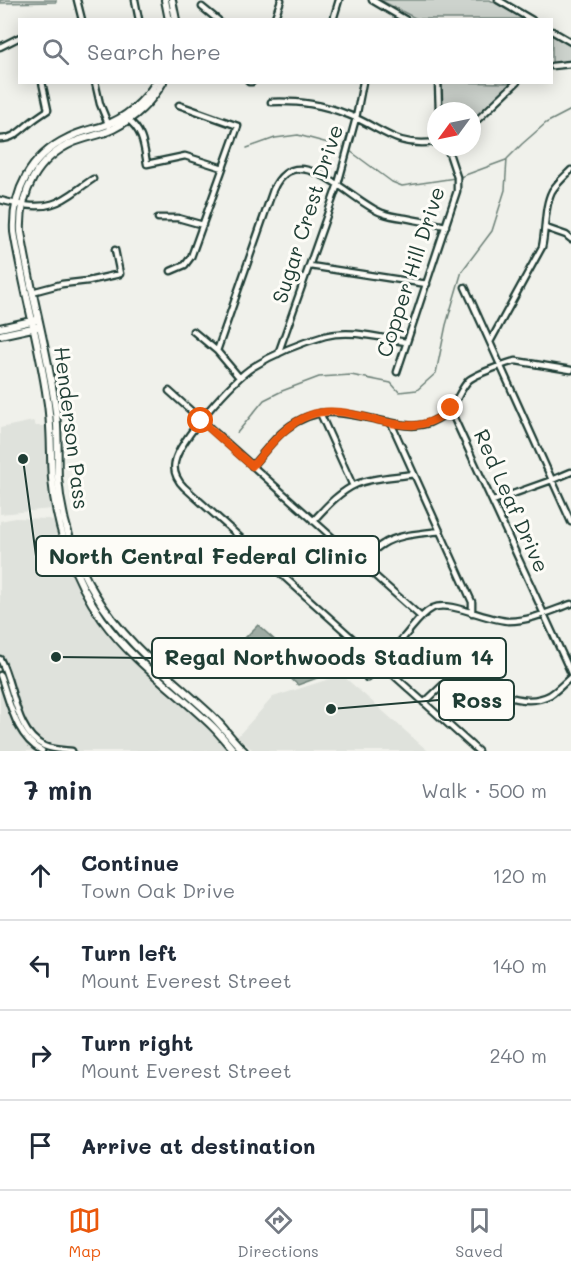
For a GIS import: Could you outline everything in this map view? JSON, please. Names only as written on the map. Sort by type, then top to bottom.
[{"type":"street","points":[[77,0],[81,18]]},
{"type":"street","points":[[135,0],[139,18]]},
{"type":"street","points":[[165,0],[169,18]]},
{"type":"street","points":[[172,0],[176,18]]},
{"type":"street","points":[[275,18],[281,0]]},
{"type":"street","points":[[334,18],[339,0]]},
{"type":"street","points":[[372,0],[403,18]]},
{"type":"street","points":[[498,0],[529,18]]},
{"type":"street","points":[[201,7],[215,18]]},
{"type":"street","points":[[553,31],[571,42]]},
{"type":"street","points":[[0,47],[18,38]]},
{"type":"street","points":[[553,66],[571,64]]},
{"type":"street","points":[[0,138],[15,135],[48,110],[42,84]]},
{"type":"street","points":[[95,84],[100,105],[109,127]]},
{"type":"street","name":"Henderson Pass","points":[[109,127],[134,108],[154,84]]},
{"type":"street","name":"Henderson Pass","points":[[162,84],[153,99],[129,120],[69,137],[45,153],[22,184],[19,204],[14,213],[14,232],[56,406],[58,479],[62,507],[84,581],[125,641],[176,689],[234,751]]},
{"type":"street","name":"Sugar Crest Drive","points":[[278,354],[338,184],[363,84]]},
{"type":"street","points":[[438,84],[439,102]]},
{"type":"street","points":[[481,116],[515,84]]},
{"type":"street","points":[[271,102],[304,102],[345,113],[397,139],[427,142]]},
{"type":"street","points":[[171,271],[185,265],[190,260],[238,126],[179,105]]},
{"type":"street","points":[[122,116],[134,124],[140,134],[147,164],[185,156],[223,168]]},
{"type":"street","name":"Copper Hill Drive","points":[[397,372],[456,195],[458,184],[450,156]]},
{"type":"street","points":[[217,351],[273,189],[277,180],[285,172],[296,169],[314,172],[338,184],[380,213],[446,226]]},
{"type":"street","points":[[490,342],[541,250],[550,196],[558,183],[571,170]]},
{"type":"street","points":[[0,200],[42,206],[52,204],[93,179]]},
{"type":"street","points":[[158,218],[178,218],[203,225]]},
{"type":"street","points":[[546,228],[571,239]]},
{"type":"street","points":[[30,293],[62,284],[120,274],[115,250]]},
{"type":"street","points":[[310,266],[427,284]]},
{"type":"street","points":[[465,287],[571,522]]},
{"type":"street","points":[[0,328],[36,323]]},
{"type":"street","points":[[0,335],[36,323]]},
{"type":"street","points":[[193,331],[217,351],[239,377]]},
{"type":"street","points":[[406,342],[357,334],[325,336],[278,354],[251,368],[239,377],[184,442],[175,461],[175,472],[180,482],[478,751]]},
{"type":"street","points":[[252,466],[286,429],[298,420],[320,413],[341,413],[403,425],[421,425],[448,411],[473,377],[514,361],[571,370]]},
{"type":"street","points":[[169,391],[421,617]]},
{"type":"street","name":"Red Leaf Drive","points":[[448,411],[454,418],[493,501],[571,675]]},
{"type":"street","points":[[320,413],[352,486]]},
{"type":"street","points":[[391,423],[472,602],[472,613]]},
{"type":"street","points":[[493,501],[571,472]]},
{"type":"street","points":[[313,521],[352,486],[370,480],[414,474]]},
{"type":"street","points":[[361,564],[376,548],[387,542],[440,531]]},
{"type":"street","points":[[368,678],[421,617],[435,607],[448,606],[493,619],[510,621],[544,614],[571,604]]},
{"type":"street","points":[[0,659],[18,727],[28,741],[42,751]]},
{"type":"street","points":[[0,675],[24,725],[34,739],[49,747],[72,751]]},
{"type":"street","points":[[424,703],[447,681],[457,677],[510,697],[530,700],[540,699],[554,692],[571,675]]},
{"type":"street","name":"Henderson Pass","points":[[176,689],[211,715],[244,751]]},
{"type":"shaded area","points":[[0,0],[56,0],[56,2],[0,3]]},
{"type":"shaded area","points":[[380,0],[490,0],[522,18],[415,18]]},
{"type":"shaded area","points":[[553,36],[571,46],[571,61],[553,63]]},
{"type":"shaded area","points":[[442,84],[511,84],[481,112],[481,102],[443,102]]},
{"type":"shaded area","points":[[33,421],[36,426],[46,426],[48,491],[51,509],[0,514],[0,428]]},
{"type":"shaded area","points":[[15,518],[50,519],[54,522],[60,548],[70,571],[94,615],[111,638],[131,659],[216,735],[229,751],[0,751],[0,521]]},
{"type":"shaded area","points":[[258,625],[317,678],[298,685],[245,638]]},
{"type":"shaded area","points":[[342,675],[428,751],[254,751],[237,737],[273,697]]},
{"type":"waterway","points":[[237,433],[264,400],[319,377],[351,375],[391,383],[399,392],[417,390],[436,373],[446,325],[462,271],[492,231],[505,190],[507,159],[546,123],[571,110]]},
{"type":"waterway","points":[[247,148],[275,138],[298,135],[343,147]]},
{"type":"waterway","points":[[350,151],[392,182],[402,186],[455,178]]},
{"type":"waterway","points":[[460,177],[506,160]]},
{"type":"place","name":"North Central Federal Clinic","points":[[23,459]]},
{"type":"place","name":"Regal Northwoods Stadium 14","points":[[56,657]]},
{"type":"place","name":"Ross","points":[[331,709]]},
{"type":"route","points":[[201,421],[252,466],[286,429],[312,414],[341,413],[417,426],[430,422],[451,408]]}]
